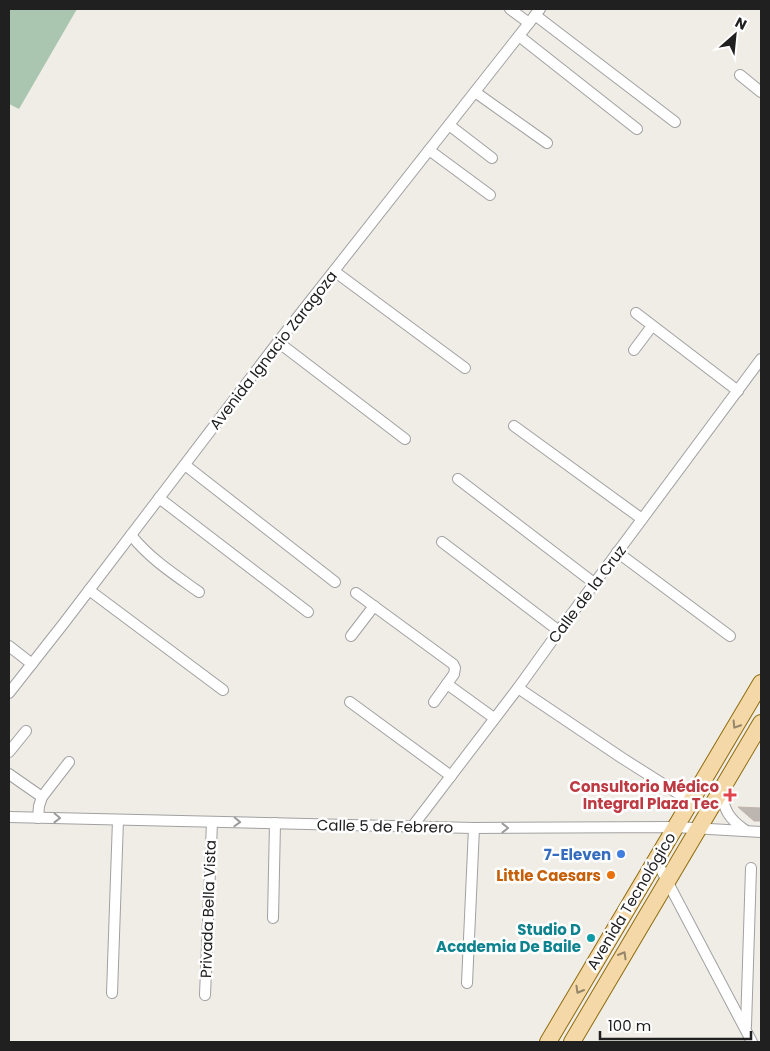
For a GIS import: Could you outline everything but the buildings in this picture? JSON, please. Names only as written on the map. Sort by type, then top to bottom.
[{"type":"main road","name":"Avenida Tecnológico","points":[[548,1042],[761,683]]},
{"type":"main road","name":"Avenida Tecnológico","points":[[572,1042],[761,723]]},
{"type":"street","points":[[510,9],[535,16],[675,122]]},
{"type":"street","name":"Avenida Ignacio Zaragoza","points":[[9,693],[278,342],[535,16]]},
{"type":"street","points":[[519,36],[637,129]]},
{"type":"street","points":[[740,75],[761,92]]},
{"type":"street","points":[[475,92],[547,143]]},
{"type":"street","points":[[449,125],[492,158]]},
{"type":"street","points":[[429,150],[490,196]]},
{"type":"street","points":[[334,271],[465,368]]},
{"type":"street","points":[[636,314],[738,391]]},
{"type":"street","points":[[634,350],[652,326]]},
{"type":"street","points":[[278,342],[405,440]]},
{"type":"street","name":"Calle de la Cruz","points":[[412,827],[518,688],[761,360]]},
{"type":"street","points":[[514,426],[642,519]]},
{"type":"street","points":[[185,465],[335,582]]},
{"type":"street","points":[[458,479],[594,583]]},
{"type":"street","points":[[159,498],[308,612]]},
{"type":"street","points":[[131,535],[149,554],[199,592]]},
{"type":"street","points":[[442,542],[559,631]]},
{"type":"street","points":[[617,552],[730,636]]},
{"type":"street","points":[[89,590],[223,690]]},
{"type":"street","points":[[356,593],[453,664],[455,671],[434,702]]},
{"type":"street","points":[[350,636],[374,606]]},
{"type":"street","points":[[9,646],[32,664]]},
{"type":"street","points":[[447,684],[494,718]]},
{"type":"street","points":[[518,688],[690,801]]},
{"type":"street","points":[[350,702],[451,776]]},
{"type":"street","points":[[9,752],[26,731]]},
{"type":"street","points":[[38,818],[42,797],[70,762]]},
{"type":"street","points":[[9,774],[42,797]]},
{"type":"street","points":[[721,790],[725,811],[735,823],[746,830]]},
{"type":"street","name":"Calle 5 de Febrero","points":[[9,817],[474,828],[675,827],[761,832]]},
{"type":"street","points":[[112,993],[118,820]]},
{"type":"street","name":"Privada Bella Vista","points":[[205,996],[212,822]]},
{"type":"street","points":[[273,918],[275,824]]},
{"type":"street","points":[[467,982],[474,828]]},
{"type":"street","points":[[656,860],[752,1042]]},
{"type":"street","points":[[746,1029],[751,868]]},
{"type":"green space","points":[[9,9],[77,9],[19,109],[9,104]]},
{"type":"place","name":"Consultorio Médico Integral Plaza Tec","points":[[730,795]]},
{"type":"place","name":"7-Eleven","points":[[621,854]]},
{"type":"place","name":"Little Caesars","points":[[611,875]]},
{"type":"place","name":"Studio D Academia De Baile","points":[[591,938]]}]
